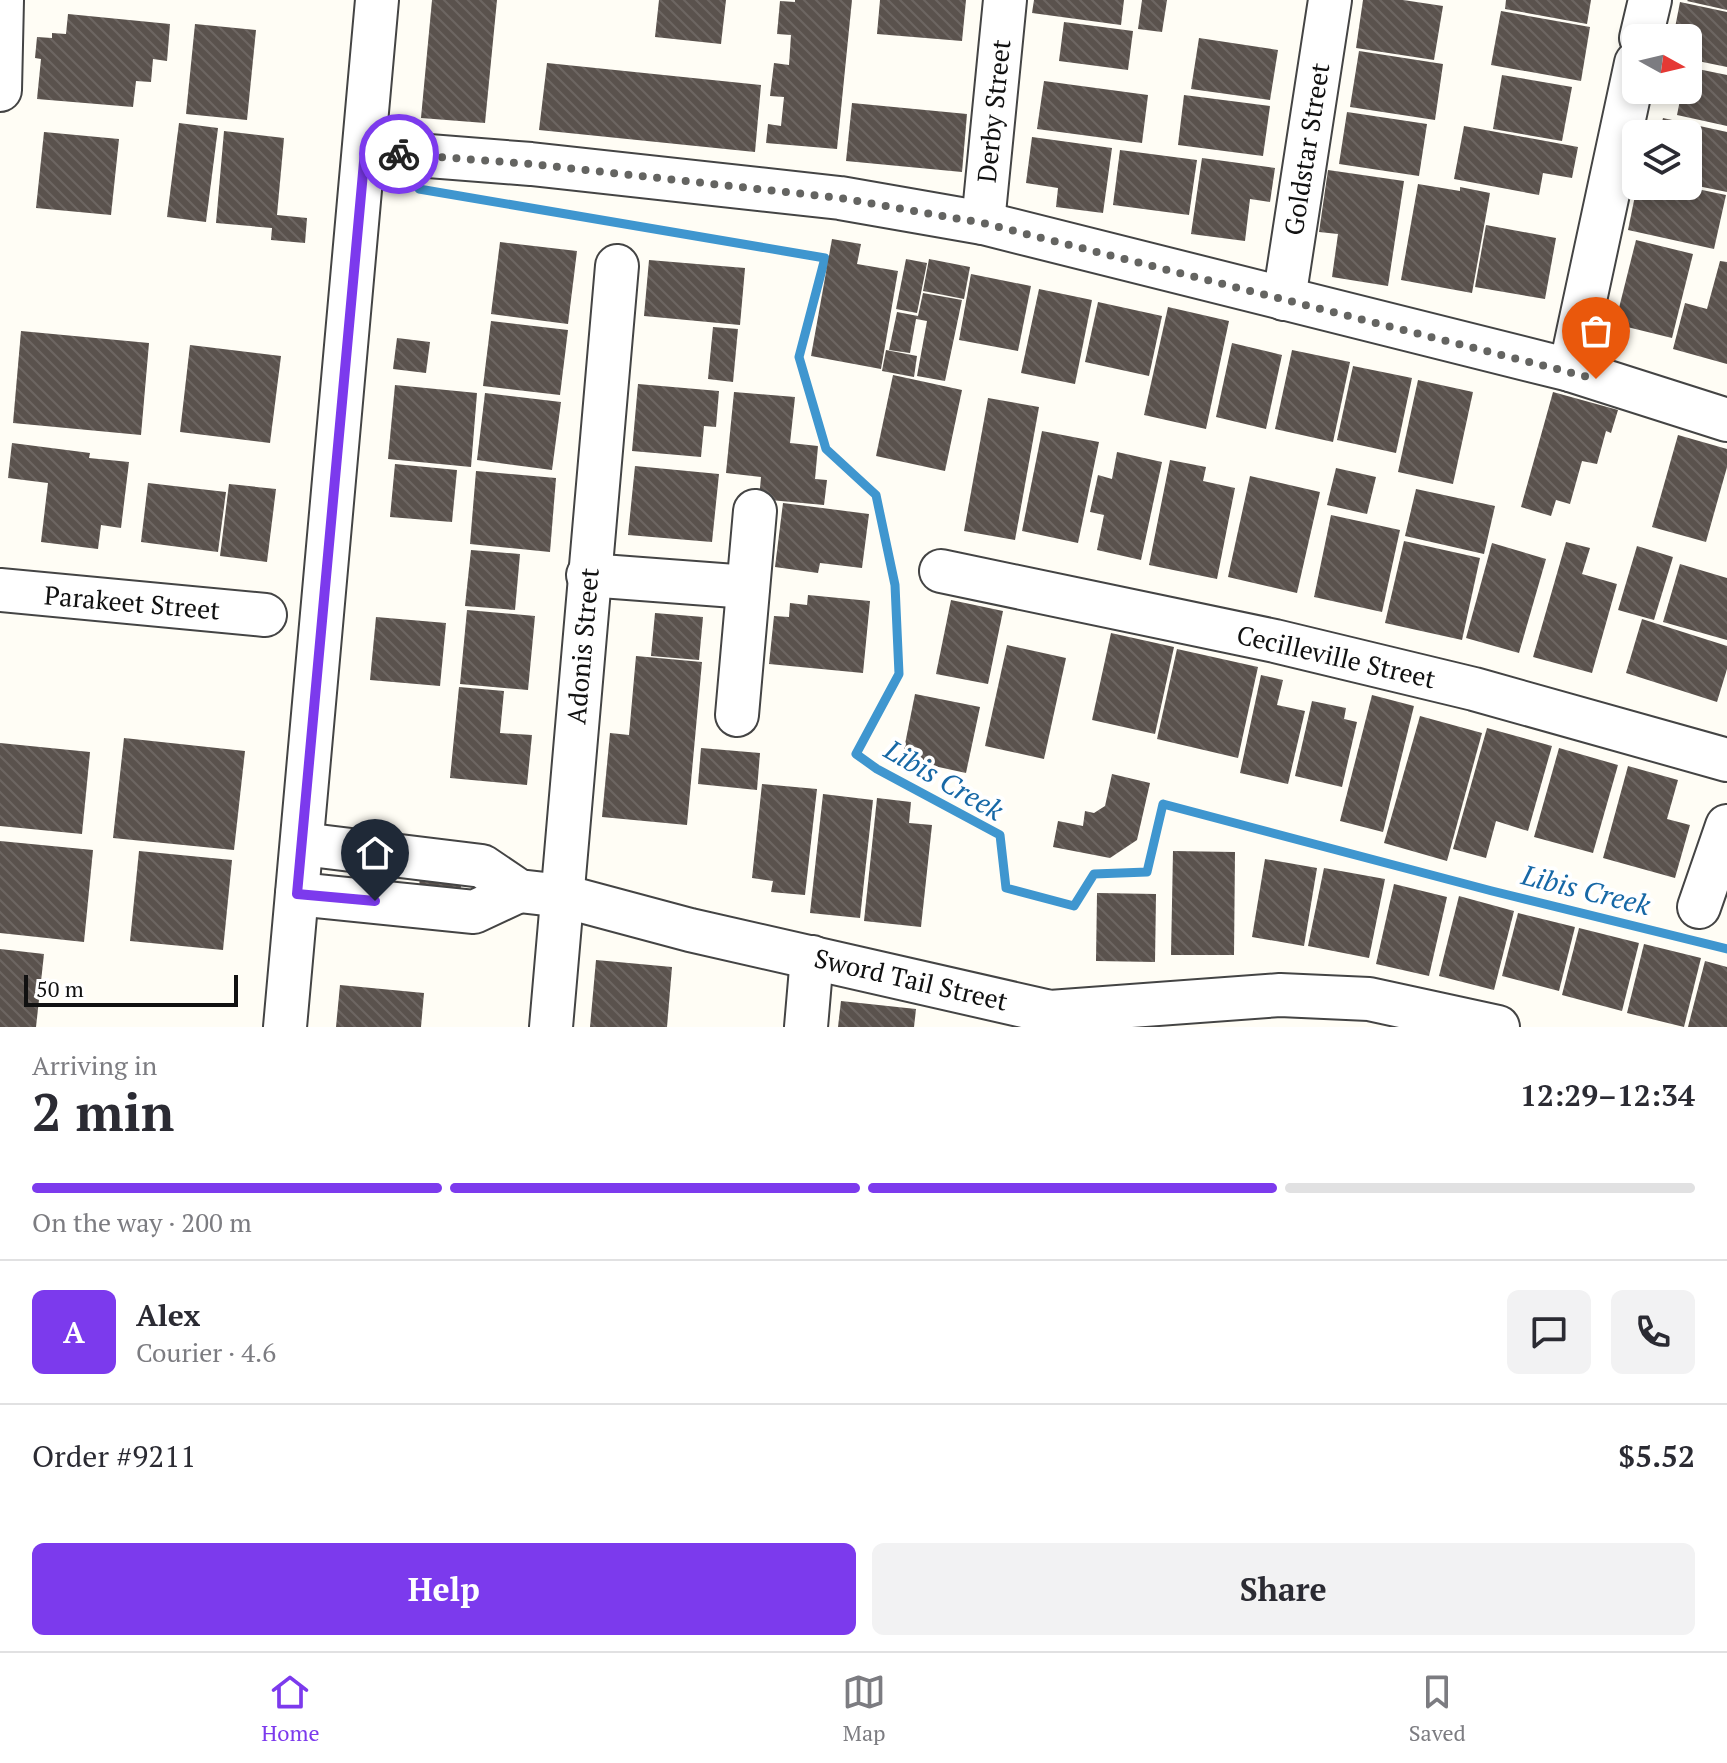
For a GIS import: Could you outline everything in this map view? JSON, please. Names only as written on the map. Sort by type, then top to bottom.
[{"type":"street","points":[[0,90],[2,0]]},
{"type":"street","points":[[285,1027],[377,0]]},
{"type":"street","name":"Derby Street","points":[[983,223],[1005,0]]},
{"type":"street","name":"Goldstar Street","points":[[1284,299],[1330,0]]},
{"type":"street","points":[[1644,24],[1650,0]]},
{"type":"street","points":[[1570,370],[1627,104]]},
{"type":"street","points":[[365,151],[531,164],[825,196],[983,223],[1570,370],[1727,420]]},
{"type":"street","name":"Adonis Street","points":[[551,1027],[617,266]]},
{"type":"street","points":[[737,715],[755,511]]},
{"type":"street","name":"Cecilleville Street","points":[[941,571],[1290,645],[1474,689],[1727,760]]},
{"type":"street","points":[[588,575],[748,587]]},
{"type":"street","name":"Parakeet Street","points":[[0,590],[265,615]]},
{"type":"street","points":[[1699,907],[1727,826]]},
{"type":"street","name":"Sword Tail Street","points":[[302,844],[482,866],[519,891],[563,896],[1050,1019],[1280,995],[1369,999],[1498,1027]]},
{"type":"street","points":[[297,894],[474,912],[519,891]]},
{"type":"street","points":[[806,1027],[812,957]]},
{"type":"building","points":[[432,0],[497,0],[485,123],[421,118]]},
{"type":"building","points":[[659,0],[726,0],[721,44],[655,37]]},
{"type":"building","points":[[852,0],[837,149],[766,143],[768,124],[781,126],[784,97],[770,96],[774,63],[789,65],[791,35],[777,34],[780,1]]},
{"type":"building","points":[[880,0],[966,0],[962,41],[877,34]]},
{"type":"building","points":[[1034,0],[1124,0],[1121,25],[1032,13]]},
{"type":"building","points":[[1142,0],[1167,0],[1162,32],[1138,29]]},
{"type":"building","points":[[1363,0],[1403,0],[1443,6],[1434,60],[1356,48]]},
{"type":"building","points":[[1506,0],[1591,0],[1587,24],[1505,9]]},
{"type":"building","points":[[1727,0],[1727,10],[1687,1]]},
{"type":"building","points":[[1680,2],[1727,12],[1727,67],[1702,62],[1702,24],[1676,24]]},
{"type":"building","points":[[1501,11],[1590,27],[1581,81],[1491,65]]},
{"type":"building","points":[[68,14],[170,24],[167,61],[153,59],[151,82],[136,81],[133,107],[37,99],[41,59],[35,58],[37,37],[52,38],[52,33],[66,34]]},
{"type":"building","points":[[1064,22],[1133,31],[1128,70],[1059,61]]},
{"type":"building","points":[[195,24],[256,30],[247,120],[186,114]]},
{"type":"building","points":[[1199,38],[1278,50],[1270,100],[1191,89]]},
{"type":"building","points":[[1359,51],[1443,64],[1435,120],[1350,107]]},
{"type":"building","points":[[547,63],[761,85],[755,152],[539,130]]},
{"type":"building","points":[[1702,70],[1727,75],[1727,126],[1677,115],[1679,104],[1702,104]]},
{"type":"building","points":[[1502,75],[1572,87],[1562,141],[1493,129]]},
{"type":"building","points":[[1044,81],[1148,95],[1142,143],[1037,129]]},
{"type":"building","points":[[1184,95],[1270,106],[1263,156],[1178,145]]},
{"type":"building","points":[[852,103],[967,114],[962,172],[846,161]]},
{"type":"building","points":[[1347,112],[1427,124],[1419,176],[1339,164]]},
{"type":"building","points":[[179,123],[218,128],[206,222],[167,217]]},
{"type":"building","points":[[1464,126],[1578,147],[1572,178],[1543,173],[1539,195],[1454,179]]},
{"type":"building","points":[[1702,127],[1727,132],[1727,192],[1702,187]]},
{"type":"building","points":[[224,131],[284,138],[277,215],[307,218],[305,243],[271,240],[272,228],[216,223]]},
{"type":"building","points":[[44,132],[119,139],[111,215],[36,208]]},
{"type":"building","points":[[1032,137],[1112,148],[1103,213],[1056,207],[1058,188],[1026,183]]},
{"type":"building","points":[[1120,150],[1197,160],[1189,215],[1113,205]]},
{"type":"building","points":[[1202,158],[1275,168],[1270,202],[1250,199],[1245,241],[1191,234]]},
{"type":"building","points":[[1328,170],[1404,181],[1388,286],[1332,277],[1338,234],[1319,232]]},
{"type":"building","points":[[1418,184],[1490,193],[1472,293],[1401,280]]},
{"type":"building","points":[[1702,190],[1726,195],[1714,249],[1628,230],[1634,200],[1702,200]]},
{"type":"building","points":[[1486,225],[1556,238],[1545,299],[1475,287]]},
{"type":"building","points":[[832,239],[861,244],[857,264],[898,271],[881,369],[811,356]]},
{"type":"building","points":[[1636,240],[1693,254],[1672,338],[1615,324]]},
{"type":"building","points":[[500,242],[577,251],[568,324],[491,314]]},
{"type":"building","points":[[906,259],[927,263],[917,313],[896,309]]},
{"type":"building","points":[[929,259],[970,267],[964,299],[923,291]]},
{"type":"building","points":[[649,260],[745,268],[740,325],[644,316]]},
{"type":"building","points":[[1720,261],[1727,262],[1727,364],[1673,349],[1685,303],[1707,309]]},
{"type":"building","points":[[971,274],[1031,286],[1018,351],[959,340]]},
{"type":"building","points":[[1039,289],[1092,300],[1075,384],[1021,373]]},
{"type":"building","points":[[923,293],[962,300],[945,381],[917,376],[927,321],[916,319],[910,353],[889,350],[897,312],[918,316]]},
{"type":"building","points":[[1098,302],[1162,316],[1149,376],[1085,362]]},
{"type":"building","points":[[1168,307],[1229,321],[1206,429],[1144,415]]},
{"type":"building","points":[[491,321],[568,330],[560,395],[483,386]]},
{"type":"building","points":[[713,327],[738,329],[733,382],[708,379]]},
{"type":"building","points":[[21,331],[149,343],[141,435],[13,423]]},
{"type":"building","points":[[397,338],[430,342],[426,373],[393,369]]},
{"type":"building","points":[[1232,343],[1282,355],[1266,429],[1216,417]]},
{"type":"building","points":[[190,345],[281,356],[270,443],[180,432]]},
{"type":"building","points":[[886,350],[917,356],[914,377],[882,371]]},
{"type":"building","points":[[1292,350],[1350,362],[1333,442],[1275,429]]},
{"type":"building","points":[[1353,366],[1412,378],[1396,453],[1337,440]]},
{"type":"building","points":[[893,375],[962,390],[945,471],[876,456]]},
{"type":"building","points":[[1418,380],[1473,392],[1453,484],[1398,472]]},
{"type":"building","points":[[638,384],[719,391],[716,427],[704,426],[701,457],[632,451]]},
{"type":"building","points":[[395,385],[477,393],[471,467],[388,459]]},
{"type":"building","points":[[734,392],[795,397],[790,443],[818,446],[815,479],[827,480],[824,505],[759,499],[761,477],[726,473]]},
{"type":"building","points":[[1553,392],[1618,410],[1611,433],[1606,431],[1597,464],[1582,461],[1570,504],[1556,500],[1551,516],[1521,507]]},
{"type":"building","points":[[485,393],[561,402],[552,470],[477,460]]},
{"type":"building","points":[[988,398],[1039,407],[1015,540],[964,531]]},
{"type":"building","points":[[1042,431],[1099,442],[1078,543],[1022,531]]},
{"type":"building","points":[[1678,435],[1727,449],[1727,467],[1706,542],[1652,527]]},
{"type":"building","points":[[12,443],[90,453],[89,458],[129,462],[121,528],[101,525],[98,549],[41,542],[48,483],[8,478]]},
{"type":"building","points":[[1117,452],[1162,462],[1141,560],[1097,550],[1104,515],[1090,512],[1098,475],[1112,479]]},
{"type":"building","points":[[1170,460],[1206,467],[1203,481],[1235,488],[1217,579],[1149,565]]},
{"type":"building","points":[[395,464],[457,470],[452,522],[390,517]]},
{"type":"building","points":[[635,466],[719,474],[712,542],[628,535]]},
{"type":"building","points":[[1336,468],[1376,477],[1367,514],[1327,505]]},
{"type":"building","points":[[476,471],[556,478],[550,552],[470,544]]},
{"type":"building","points":[[1250,476],[1320,492],[1297,593],[1228,577]]},
{"type":"building","points":[[148,483],[226,492],[218,552],[141,542]]},
{"type":"building","points":[[229,484],[276,489],[267,562],[220,556]]},
{"type":"building","points":[[1416,489],[1495,506],[1484,554],[1405,536]]},
{"type":"building","points":[[783,503],[869,514],[862,568],[820,563],[818,573],[775,567]]},
{"type":"building","points":[[1331,515],[1400,530],[1382,612],[1314,597]]},
{"type":"building","points":[[1404,541],[1480,558],[1462,640],[1385,623]]},
{"type":"building","points":[[1566,542],[1590,548],[1582,574],[1617,584],[1592,673],[1533,657]]},
{"type":"building","points":[[1492,543],[1546,559],[1519,653],[1466,638]]},
{"type":"building","points":[[1637,546],[1673,557],[1654,620],[1618,610]]},
{"type":"building","points":[[471,550],[520,554],[515,610],[465,606]]},
{"type":"building","points":[[1680,564],[1727,578],[1727,640],[1663,622]]},
{"type":"building","points":[[808,595],[870,601],[863,673],[769,664],[774,616],[789,617],[790,603],[807,605]]},
{"type":"building","points":[[951,600],[1003,611],[988,684],[936,674]]},
{"type":"building","points":[[467,610],[535,616],[528,690],[460,684]]},
{"type":"building","points":[[655,613],[703,617],[699,660],[651,656]]},
{"type":"building","points":[[376,617],[446,623],[440,686],[370,680]]},
{"type":"building","points":[[1642,619],[1727,646],[1727,669],[1717,702],[1626,673]]},
{"type":"building","points":[[1111,633],[1174,647],[1155,734],[1092,720]]},
{"type":"building","points":[[1007,645],[1066,658],[1044,759],[985,746]]},
{"type":"building","points":[[1177,649],[1258,667],[1238,758],[1157,739]]},
{"type":"building","points":[[636,656],[702,662],[687,825],[602,817],[610,733],[629,735]]},
{"type":"building","points":[[1261,675],[1283,680],[1277,705],[1305,711],[1288,784],[1240,773]]},
{"type":"building","points":[[459,687],[504,691],[500,733],[532,735],[527,785],[450,778]]},
{"type":"building","points":[[915,694],[980,707],[966,773],[902,759]]},
{"type":"building","points":[[1372,695],[1414,706],[1383,832],[1340,821]]},
{"type":"building","points":[[1312,701],[1346,708],[1344,719],[1357,722],[1342,787],[1295,776]]},
{"type":"building","points":[[1420,716],[1482,733],[1447,861],[1384,843]]},
{"type":"building","points":[[1487,728],[1552,746],[1528,831],[1496,821],[1486,858],[1453,849]]},
{"type":"building","points":[[124,738],[245,751],[234,850],[113,838]]},
{"type":"building","points":[[0,743],[90,752],[82,834],[0,826]]},
{"type":"building","points":[[701,748],[760,753],[757,790],[698,784]]},
{"type":"building","points":[[1559,748],[1618,765],[1593,853],[1534,837]]},
{"type":"building","points":[[1628,766],[1678,780],[1667,819],[1690,825],[1675,878],[1603,858]]},
{"type":"building","points":[[1112,774],[1150,783],[1137,840],[1110,858],[1053,847],[1058,821],[1083,826],[1085,811],[1094,813],[1105,806]]},
{"type":"building","points":[[762,784],[817,789],[805,895],[771,892],[773,881],[752,878]]},
{"type":"building","points":[[823,794],[873,800],[860,918],[810,913]]},
{"type":"building","points":[[877,798],[911,802],[909,823],[932,825],[921,927],[864,921]]},
{"type":"building","points":[[0,841],[93,850],[84,942],[0,933]]},
{"type":"building","points":[[139,851],[232,860],[223,950],[130,941]]},
{"type":"building","points":[[1173,851],[1235,852],[1234,955],[1171,955]]},
{"type":"building","points":[[1265,859],[1317,868],[1304,946],[1252,937]]},
{"type":"building","points":[[1324,868],[1385,879],[1369,958],[1308,946]]},
{"type":"building","points":[[420,873],[462,877],[460,895],[419,891]]},
{"type":"building","points":[[1394,884],[1447,897],[1429,976],[1376,964]]},
{"type":"building","points":[[1097,893],[1156,894],[1155,962],[1096,961]]},
{"type":"building","points":[[1459,896],[1514,911],[1494,990],[1439,976]]},
{"type":"building","points":[[1518,913],[1575,927],[1559,991],[1502,976]]},
{"type":"building","points":[[1579,928],[1639,943],[1622,1011],[1562,995]]},
{"type":"building","points":[[1644,944],[1701,958],[1684,1027],[1627,1013]]},
{"type":"building","points":[[0,949],[44,954],[36,1027],[0,1027]]},
{"type":"building","points":[[596,960],[672,967],[667,1027],[590,1027]]},
{"type":"building","points":[[1705,961],[1727,967],[1727,1027],[1688,1027]]},
{"type":"building","points":[[340,985],[424,993],[421,1027],[336,1027]]},
{"type":"building","points":[[841,1001],[916,1009],[914,1027],[838,1027]]},
{"type":"waterway","name":"Libis Creek","points":[[419,189],[825,258],[799,357],[826,449],[876,495],[895,585],[899,674],[856,754],[877,769],[1000,835],[1006,888],[1074,906],[1094,874],[1147,872],[1163,804],[1727,949]]},
{"type":"way so far","points":[[399,154],[531,164],[840,198],[983,223],[1596,379]]},
{"type":"route","points":[[375,901],[297,894],[365,151],[399,154]]}]
